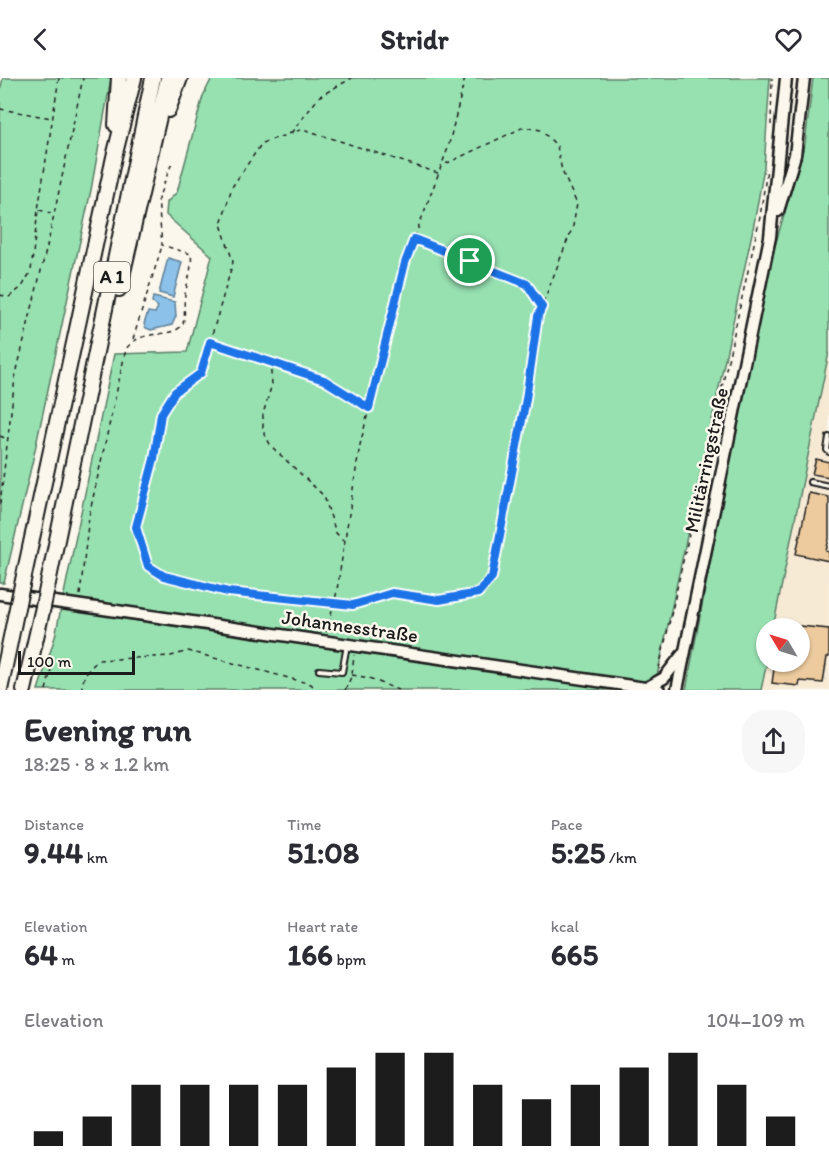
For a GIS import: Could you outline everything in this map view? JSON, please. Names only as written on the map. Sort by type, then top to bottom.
[{"type":"highway","points":[[114,157],[119,78]]},
{"type":"highway","name":"A 1","points":[[0,690],[114,157],[134,78]]},
{"type":"highway","name":"A 1","points":[[24,690],[81,429],[153,78]]},
{"type":"highway","points":[[81,429],[88,423],[168,78]]},
{"type":"highway","points":[[145,177],[180,78]]},
{"type":"main road","name":"Militärringstraße","points":[[770,237],[786,78]]},
{"type":"main road","name":"Militärringstraße","points":[[677,690],[770,237],[795,155],[804,78]]},
{"type":"main road","name":"Johannesstraße","points":[[0,594],[659,690]]},
{"type":"main road","points":[[640,688],[664,678],[685,651]]},
{"type":"lane","points":[[829,437],[827,450],[829,452]]},
{"type":"lane","points":[[810,482],[829,486]]},
{"type":"lane","points":[[319,670],[342,672],[350,645]]},
{"type":"path","points":[[0,295],[9,297],[22,287],[31,271],[38,210],[59,78]]},
{"type":"path","points":[[0,504],[15,378],[83,78]]},
{"type":"path","points":[[291,133],[320,96],[352,78]]},
{"type":"path","points":[[324,640],[334,604],[360,445],[405,263],[441,166],[465,78],[451,78]]},
{"type":"path","points":[[771,132],[772,78]]},
{"type":"path","points":[[0,109],[53,118]]},
{"type":"path","points":[[438,173],[303,129],[262,143],[232,187],[221,224],[233,262],[201,373],[175,392],[161,414],[154,459],[136,527],[148,566],[164,576],[228,592],[353,605],[392,593],[439,600],[478,593],[492,577],[526,399],[538,316],[573,226],[577,204],[562,171],[557,147],[541,130],[524,127],[441,166]]},
{"type":"path","points":[[78,604],[88,516],[126,349],[133,340],[162,245],[158,200],[173,160]]},
{"type":"path","points":[[664,678],[659,672],[760,217],[768,164]]},
{"type":"path","points":[[38,210],[53,213]]},
{"type":"path","points":[[414,239],[527,284],[542,307]]},
{"type":"path","points":[[133,340],[173,331],[179,328],[184,320],[183,304],[191,254],[162,245]]},
{"type":"path","points":[[210,342],[324,380],[369,408]]},
{"type":"path","points":[[270,362],[272,384],[263,414],[263,431],[271,446],[324,496],[336,533],[345,541]]},
{"type":"path","points":[[0,436],[8,440]]},
{"type":"path","points":[[345,690],[352,675],[350,645]]},
{"type":"path","points":[[81,690],[85,674],[98,660],[171,656],[189,651],[311,684],[317,690]]},
{"type":"path","points":[[45,690],[51,670]]},
{"type":"path","points":[[352,675],[369,678],[398,690]]},
{"type":"shaded area","points":[[829,352],[829,690],[761,690],[765,672],[810,672],[810,618],[775,618]]},
{"type":"green space","points":[[3,78],[111,78],[91,190],[33,459],[4,583],[0,583],[0,91]]},
{"type":"green space","points":[[212,78],[770,78],[764,167],[754,224],[654,690],[38,690],[55,637],[114,354],[187,352],[212,256],[166,215],[167,202],[177,192],[203,96]]},
{"type":"green space","points":[[813,78],[829,78],[829,352],[775,618],[756,618],[756,672],[765,672],[761,690],[686,690],[769,266],[805,143]]},
{"type":"water","points":[[168,258],[182,262],[173,297],[159,293]]},
{"type":"water","points":[[153,297],[175,302],[176,316],[172,325],[151,330],[146,328],[144,324],[148,312],[155,313],[158,307],[152,302]]},
{"type":"building","points":[[816,459],[829,462],[829,477],[812,474]]},
{"type":"building","points":[[809,493],[829,497],[829,539],[826,551],[829,552],[829,561],[796,554]]},
{"type":"building","points":[[810,627],[829,629],[829,657],[827,657],[823,683],[800,681],[799,686],[772,683],[774,672],[810,672]]},
{"type":"route","points":[[414,239],[470,261],[527,284],[542,307],[538,316],[526,399],[499,550],[492,577],[478,593],[439,600],[392,593],[353,605],[334,604],[228,592],[164,576],[148,566],[136,527],[154,459],[161,414],[175,392],[201,373],[210,342],[324,380],[369,408],[405,263],[414,239]]}]
